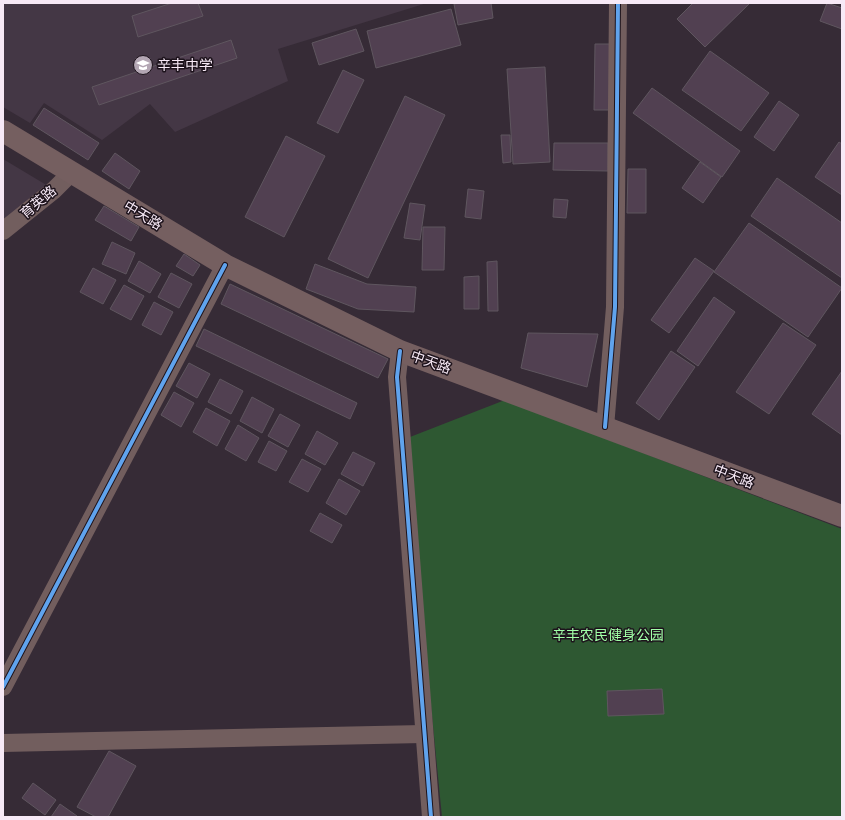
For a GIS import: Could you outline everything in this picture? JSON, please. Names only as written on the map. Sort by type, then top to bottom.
[{"type":"main road","name":"中天路","points":[[3,131],[225,265],[400,351],[842,516]]},
{"type":"street","points":[[605,428],[615,307],[618,3]]},
{"type":"street","name":"育英路","points":[[3,231],[54,190],[72,172]]},
{"type":"street","points":[[3,687],[225,265]]},
{"type":"street","points":[[400,351],[397,377],[423,734],[431,817]]},
{"type":"street","points":[[3,743],[423,734]]},
{"type":"shaded area","name":"辛丰中学","points":[[3,3],[427,3],[278,49],[288,81],[175,132],[150,104],[102,140],[44,103],[30,123],[3,107]]},
{"type":"shaded area","points":[[3,159],[48,186],[3,222]]},
{"type":"green space","name":"辛丰农民健身公园","points":[[505,400],[842,529],[842,817],[442,817],[424,634],[410,437]]},
{"type":"building","points":[[172,3],[198,3],[203,16],[138,37],[132,16]]},
{"type":"building","points":[[491,3],[493,18],[458,25],[454,4]]},
{"type":"building","points":[[693,3],[750,3],[705,47],[677,19]]},
{"type":"building","points":[[827,3],[842,8],[842,29],[820,21]]},
{"type":"building","points":[[451,9],[461,45],[376,68],[367,31]]},
{"type":"building","points":[[356,29],[364,51],[319,65],[312,43]]},
{"type":"building","points":[[231,40],[237,58],[99,105],[92,87]]},
{"type":"building","points":[[595,44],[610,44],[610,110],[594,110]]},
{"type":"building","points":[[710,51],[769,93],[741,131],[682,90]]},
{"type":"building","points":[[545,67],[550,162],[513,164],[507,69]]},
{"type":"building","points":[[343,70],[364,80],[338,133],[317,123]]},
{"type":"building","points":[[652,88],[740,151],[722,177],[633,113]]},
{"type":"building","points":[[405,96],[445,115],[368,278],[328,259]]},
{"type":"building","points":[[779,101],[799,115],[774,151],[754,137]]},
{"type":"building","points":[[44,108],[99,143],[88,160],[33,125]]},
{"type":"building","points":[[501,135],[510,135],[511,162],[503,163]]},
{"type":"building","points":[[286,136],[325,156],[284,237],[245,217]]},
{"type":"building","points":[[839,142],[842,144],[842,195],[815,177]]},
{"type":"building","points":[[554,143],[608,143],[608,171],[553,170]]},
{"type":"building","points":[[115,153],[140,171],[129,189],[102,171]]},
{"type":"building","points":[[700,162],[721,177],[703,203],[682,188]]},
{"type":"building","points":[[628,169],[646,169],[646,213],[627,213]]},
{"type":"building","points":[[777,178],[842,223],[842,278],[751,216]]},
{"type":"building","points":[[468,189],[484,191],[481,219],[465,217]]},
{"type":"building","points":[[554,199],[568,200],[566,218],[553,217]]},
{"type":"building","points":[[410,203],[425,205],[420,240],[404,238]]},
{"type":"building","points":[[104,206],[139,227],[131,241],[95,220]]},
{"type":"building","points":[[749,223],[842,288],[808,337],[714,272]]},
{"type":"building","points":[[423,227],[445,227],[444,270],[422,270]]},
{"type":"building","points":[[112,242],[135,253],[126,274],[102,264]]},
{"type":"building","points":[[184,254],[200,265],[193,276],[176,266]]},
{"type":"building","points":[[695,258],[714,271],[669,333],[651,320]]},
{"type":"building","points":[[139,261],[161,274],[150,293],[128,281]]},
{"type":"building","points":[[497,261],[498,311],[488,311],[487,262]]},
{"type":"building","points":[[315,264],[367,284],[416,287],[414,312],[358,309],[306,289]]},
{"type":"building","points":[[93,268],[116,280],[103,304],[80,292]]},
{"type":"building","points":[[171,273],[192,284],[179,308],[158,297]]},
{"type":"building","points":[[479,276],[479,309],[464,309],[464,277]]},
{"type":"building","points":[[230,284],[388,359],[378,378],[221,304]]},
{"type":"building","points":[[124,285],[144,296],[131,320],[110,309]]},
{"type":"building","points":[[714,297],[735,312],[698,366],[677,351]]},
{"type":"building","points":[[154,302],[173,312],[161,335],[142,325]]},
{"type":"building","points":[[783,323],[816,345],[769,414],[736,392]]},
{"type":"building","points":[[204,329],[357,403],[350,419],[196,346]]},
{"type":"building","points":[[528,333],[598,334],[587,387],[521,368]]},
{"type":"building","points":[[671,351],[695,367],[659,420],[636,403]]},
{"type":"building","points":[[189,363],[210,374],[197,398],[176,386]]},
{"type":"building","points":[[842,371],[842,435],[812,414]]},
{"type":"building","points":[[220,379],[243,391],[231,414],[208,402]]},
{"type":"building","points":[[174,392],[194,403],[181,427],[161,415]]},
{"type":"building","points":[[252,397],[274,409],[262,433],[240,421]]},
{"type":"building","points":[[206,408],[230,421],[217,446],[193,432]]},
{"type":"building","points":[[280,414],[300,425],[288,447],[268,436]]},
{"type":"building","points":[[238,425],[259,438],[246,461],[225,449]]},
{"type":"building","points":[[317,431],[338,443],[325,465],[305,454]]},
{"type":"building","points":[[269,441],[287,451],[276,471],[258,462]]},
{"type":"building","points":[[353,452],[375,463],[363,486],[341,474]]},
{"type":"building","points":[[302,459],[321,469],[308,492],[289,482]]},
{"type":"building","points":[[339,479],[360,491],[346,515],[326,503]]},
{"type":"building","points":[[320,513],[342,525],[332,543],[310,531]]},
{"type":"building","points":[[662,689],[664,714],[608,716],[607,691]]},
{"type":"building","points":[[109,751],[136,766],[108,817],[96,817],[77,807]]},
{"type":"building","points":[[33,783],[56,800],[45,815],[22,798]]},
{"type":"building","points":[[60,804],[77,816],[51,817]]},
{"type":"cycle path","points":[[605,427],[615,307],[618,3]]},
{"type":"cycle path","points":[[3,687],[225,265]]},
{"type":"cycle path","points":[[400,351],[397,377],[431,817]]},
{"type":"place","name":"辛丰中学","points":[[143,65]]}]
